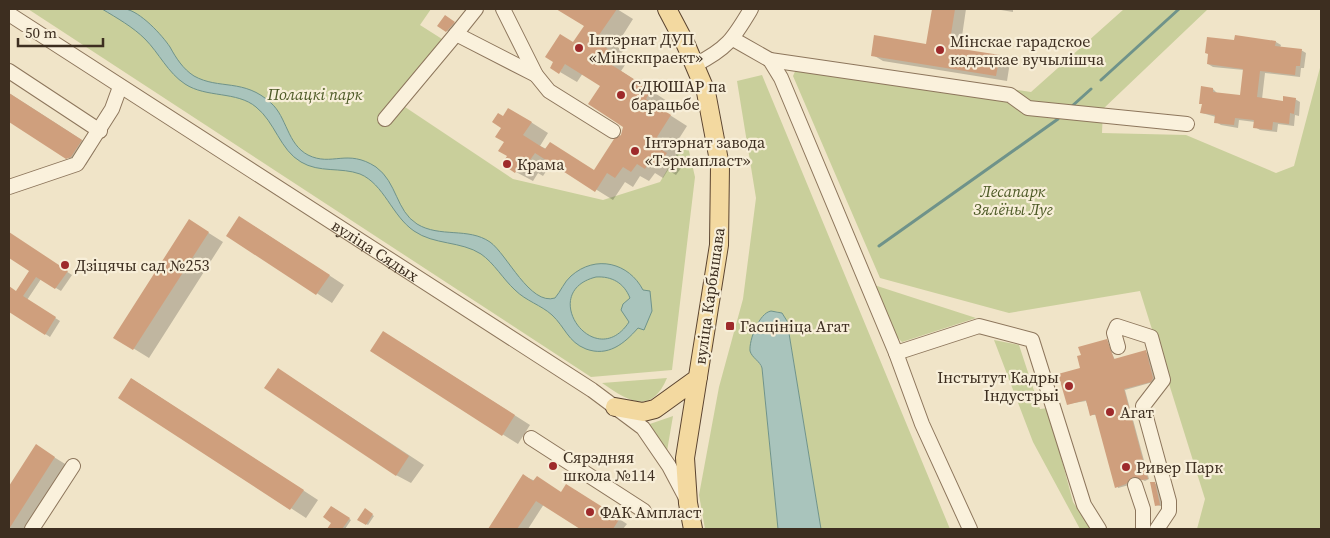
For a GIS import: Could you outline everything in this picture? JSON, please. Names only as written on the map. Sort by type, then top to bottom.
[{"type":"main road","name":"вуліца Карбышава","points":[[667,9],[695,65],[712,116],[720,166],[719,245],[685,458],[688,503]]},
{"type":"main road","points":[[615,407],[642,412],[655,410],[698,378]]},
{"type":"main road","name":"вуліца Сядых","points":[[688,503],[694,529]]},
{"type":"street","points":[[385,119],[476,9]]},
{"type":"street","points":[[503,9],[536,75],[549,92],[613,131]]},
{"type":"street","points":[[695,65],[720,52],[733,39],[751,9]]},
{"type":"street","name":"вуліца Сядых","points":[[9,14],[554,365],[615,407],[643,428],[654,443],[688,503]]},
{"type":"street","points":[[456,34],[536,75]]},
{"type":"street","points":[[733,39],[770,60],[1010,95],[1028,108],[1186,124]]},
{"type":"street","points":[[770,60],[781,78],[896,353],[922,424],[970,529]]},
{"type":"street","points":[[9,71],[100,131]]},
{"type":"street","points":[[12,182],[77,164],[100,131],[112,109],[120,87]]},
{"type":"street","points":[[896,353],[979,326],[1032,340],[1084,505],[1099,529]]},
{"type":"street","points":[[1118,347],[1114,333],[1117,326],[1151,338],[1163,380],[1143,406],[1169,501],[1169,511],[1157,529]]},
{"type":"street","points":[[531,438],[644,510]]},
{"type":"street","points":[[32,529],[73,466]]},
{"type":"street","points":[[1135,486],[1143,509],[1143,529]]},
{"type":"green space","name":"Полацкі парк","points":[[28,9],[431,9],[420,25],[442,39],[399,103],[513,179],[603,200],[660,182],[686,138],[695,177],[672,370],[591,377]]},
{"type":"green space","name":"Лесапарк Зялёны Луг","points":[[1124,9],[1208,9],[1103,109],[1102,133],[1186,135],[1276,173],[1294,166],[1321,64],[1321,529],[1197,529],[1205,499],[1140,291],[1009,313],[880,278],[793,76],[801,58],[1031,92]]},
{"type":"green space","points":[[762,75],[950,529],[821,529],[787,321],[782,313],[774,312],[768,313],[758,321],[750,349],[762,368],[778,529],[705,529],[699,495],[719,387],[743,299],[756,198],[737,81]]},
{"type":"green space","points":[[874,285],[976,318],[902,342],[896,336]]},
{"type":"green space","points":[[994,340],[1019,345],[1040,409],[1048,408],[1073,502],[1091,529],[1080,529],[1033,442]]},
{"type":"green space","points":[[667,378],[661,390],[654,397],[638,402],[621,395],[602,383]]},
{"type":"green space","points":[[673,416],[667,451],[647,425]]},
{"type":"water","points":[[102,9],[125,9],[144,19],[162,36],[183,67],[194,76],[213,83],[241,87],[261,95],[281,115],[291,137],[301,150],[308,155],[325,159],[357,159],[376,167],[388,180],[405,212],[417,224],[435,231],[473,235],[490,242],[528,287],[537,294],[546,298],[555,298],[571,276],[591,265],[611,265],[621,268],[637,281],[643,290],[650,291],[652,311],[644,330],[638,328],[621,344],[608,350],[594,351],[580,346],[552,315],[519,294],[481,254],[465,247],[430,239],[414,231],[406,225],[382,192],[360,174],[315,168],[301,162],[288,150],[263,113],[256,107],[231,96],[202,91],[185,84],[169,69],[140,35]],"holes":[[[596,277],[612,279],[621,284],[630,298],[623,304],[621,310],[629,322],[615,336],[601,339],[588,335],[577,325],[571,312],[571,298],[579,285]]]},
{"type":"water","points":[[771,311],[782,313],[787,321],[821,529],[778,529],[762,368],[750,351],[751,340],[759,322]]},
{"type":"building","points":[[556,9],[617,9],[599,35],[606,40],[603,46],[611,51],[604,60],[651,90],[646,99],[671,115],[657,137],[664,141],[659,148],[667,153],[658,166],[650,161],[645,169],[637,164],[631,172],[623,167],[615,178],[607,173],[595,192],[535,153],[525,167],[520,164],[515,173],[502,164],[507,156],[498,151],[504,142],[495,137],[501,128],[492,122],[498,113],[503,116],[508,108],[532,122],[523,135],[545,149],[550,142],[594,170],[614,139],[621,135],[623,127],[588,104],[600,86],[565,64],[559,74],[550,68],[553,62],[545,57],[560,34],[573,42],[584,26]]},
{"type":"building","points":[[932,9],[955,9],[949,47],[1000,55],[996,76],[871,56],[874,35],[926,44]]},
{"type":"building","points":[[445,15],[455,22],[446,32],[437,26]]},
{"type":"building","points":[[1235,35],[1276,41],[1275,46],[1302,49],[1300,66],[1296,66],[1295,75],[1260,71],[1257,97],[1283,101],[1283,96],[1296,98],[1294,114],[1290,113],[1289,124],[1273,122],[1272,130],[1253,128],[1254,120],[1235,118],[1234,125],[1214,123],[1215,115],[1200,113],[1202,104],[1199,104],[1201,86],[1213,88],[1213,92],[1240,95],[1243,69],[1207,64],[1208,54],[1205,53],[1207,37],[1234,40]]},
{"type":"building","points":[[9,93],[82,140],[71,157],[66,159],[9,122]]},
{"type":"building","points":[[239,216],[330,275],[316,295],[226,236]]},
{"type":"building","points":[[189,219],[209,232],[133,350],[113,338]]},
{"type":"building","points":[[9,232],[68,271],[55,289],[36,277],[23,296],[56,317],[45,335],[9,312],[9,286],[16,291],[29,271],[9,258]]},
{"type":"building","points":[[383,331],[515,415],[502,436],[370,351]]},
{"type":"building","name":"Агат","points":[[1107,339],[1114,359],[1146,350],[1153,378],[1151,382],[1124,389],[1148,479],[1142,480],[1133,477],[1126,484],[1115,488],[1095,414],[1090,416],[1086,400],[1067,405],[1058,374],[1080,368],[1077,356],[1081,355],[1078,347]]},
{"type":"building","points":[[278,368],[409,456],[396,476],[264,388]]},
{"type":"building","points":[[131,378],[304,490],[290,510],[118,398]]},
{"type":"building","points":[[36,444],[55,457],[9,529],[9,486]]},
{"type":"building","points":[[523,474],[533,481],[537,476],[561,492],[566,484],[620,518],[613,529],[580,529],[536,501],[517,529],[488,529]]},
{"type":"building","points":[[1150,482],[1155,482],[1160,505],[1155,506]]},
{"type":"building","points":[[331,506],[350,518],[342,529],[327,529],[331,523],[323,517]]},
{"type":"building","points":[[365,508],[373,514],[366,525],[357,520]]},
{"type":"waterway","points":[[1101,80],[1179,9]]},
{"type":"waterway","points":[[1071,107],[1091,89]]},
{"type":"waterway","points":[[879,246],[1058,119]]},
{"type":"place","name":"Інтэрнат ДУП «Мінскпраект»","points":[[579,48]]},
{"type":"place","name":"Мінскае гарадское кадэцкае вучылішча","points":[[940,50]]},
{"type":"place","name":"СДЮШАР па барацьбе","points":[[621,95]]},
{"type":"place","name":"Інтэрнат завода «Тэрмапласт»","points":[[635,151]]},
{"type":"place","name":"Крама","points":[[507,164]]},
{"type":"place","name":"Дзіцячы сад №253","points":[[65,265]]},
{"type":"place","name":"Гасцініца Агат","points":[[730,326]]},
{"type":"place","name":"Інстытут Кадры Індустрыі","points":[[1069,386]]},
{"type":"place","name":"Агат","points":[[1110,412]]},
{"type":"place","name":"Сярэдняя школа №114","points":[[553,466]]},
{"type":"place","name":"Ривер Парк","points":[[1126,467]]},
{"type":"place","name":"ФАК Ампласт","points":[[590,512]]}]
